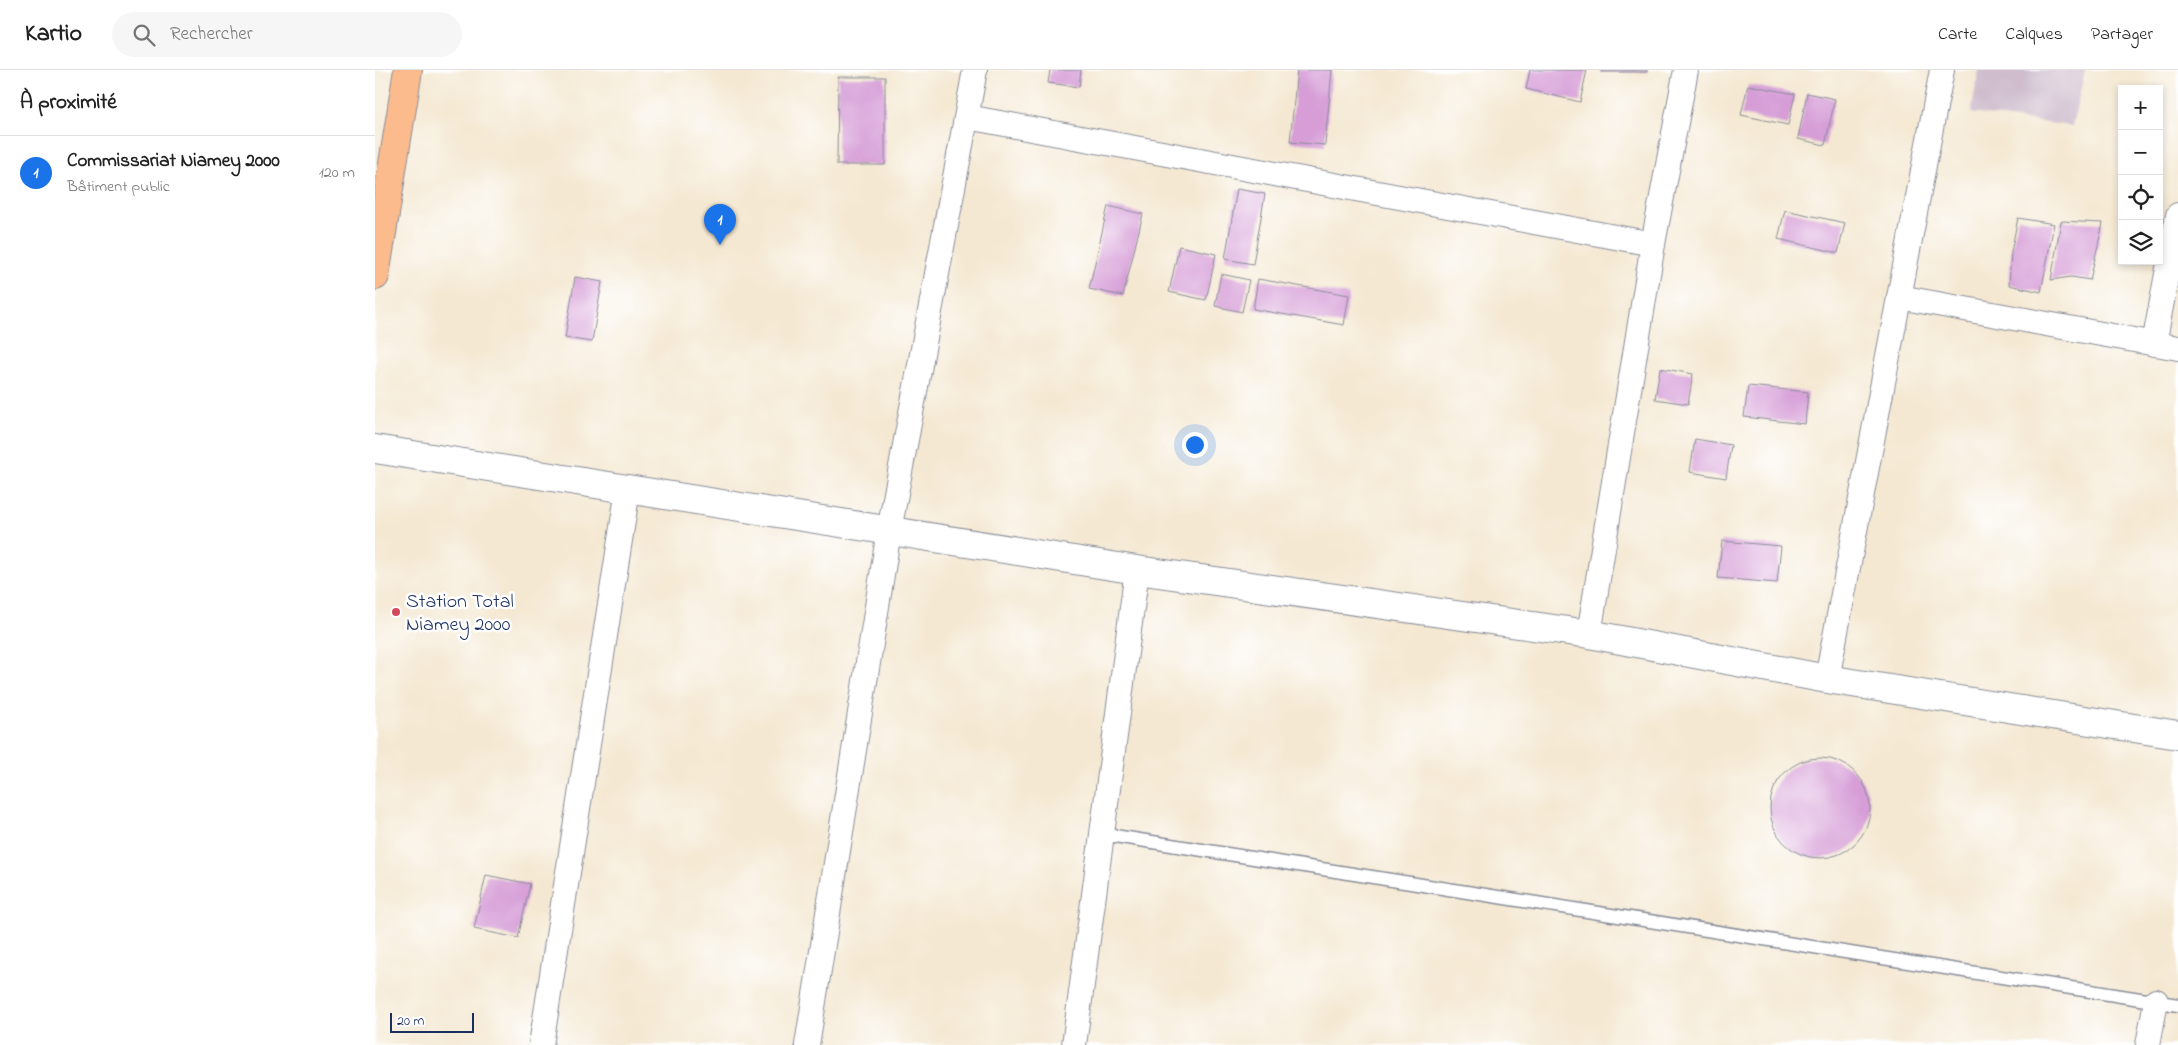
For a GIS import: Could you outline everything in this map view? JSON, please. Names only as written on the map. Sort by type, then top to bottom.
[{"type":"main road","points":[[375,276],[408,70]]},
{"type":"street","points":[[807,1045],[889,531],[975,70]]},
{"type":"street","points":[[1589,634],[1653,244],[1686,70]]},
{"type":"street","points":[[1827,679],[1942,70]]},
{"type":"street","points":[[967,117],[1653,244]]},
{"type":"street","points":[[2154,344],[2178,215]]},
{"type":"street","points":[[1899,297],[2178,348]]},
{"type":"street","points":[[375,449],[1137,570],[1589,634],[1827,679],[2178,735]]},
{"type":"street","points":[[541,1045],[628,490]]},
{"type":"street","points":[[1074,1045],[1137,570]]},
{"type":"street","points":[[2148,1045],[2167,1003]]},
{"type":"lane","points":[[1102,834],[2167,1003]]},
{"type":"shaded area","points":[[1979,70],[2085,70],[2072,126],[1971,113]]},
{"type":"building","points":[[1050,70],[1081,70],[1079,87],[1048,83]]},
{"type":"building","points":[[1297,70],[1332,70],[1325,145],[1290,142]]},
{"type":"building","points":[[1530,70],[1587,70],[1580,102],[1526,89]]},
{"type":"building","points":[[1601,70],[1647,70],[1647,72],[1601,72]]},
{"type":"building","points":[[838,77],[885,77],[885,165],[837,165]]},
{"type":"building","points":[[1748,85],[1795,94],[1788,125],[1741,115]]},
{"type":"building","points":[[1807,93],[1835,99],[1825,145],[1798,139]]},
{"type":"building","points":[[1237,189],[1265,194],[1253,264],[1225,259]]},
{"type":"building","points":[[1108,206],[1143,214],[1123,296],[1089,289]]},
{"type":"building","points":[[1785,210],[1845,223],[1838,253],[1778,239]]},
{"type":"building","points":[[2018,218],[2054,224],[2041,292],[2009,285],[2011,252]]},
{"type":"building","points":[[2061,221],[2103,223],[2090,280],[2071,277],[2051,280]]},
{"type":"building","points":[[1179,246],[1216,254],[1206,300],[1169,292]]},
{"type":"building","points":[[1221,274],[1249,280],[1242,312],[1215,306]]},
{"type":"building","points":[[575,277],[602,282],[592,342],[565,338]]},
{"type":"building","points":[[1258,279],[1349,295],[1344,325],[1253,309]]},
{"type":"building","points":[[1660,368],[1693,374],[1688,404],[1655,399]]},
{"type":"building","points":[[1748,386],[1808,392],[1805,424],[1744,417]]},
{"type":"building","points":[[1695,439],[1731,445],[1726,478],[1690,472]]},
{"type":"building","points":[[1722,541],[1781,546],[1777,583],[1718,578]]},
{"type":"building","points":[[1820,758],[1839,762],[1855,773],[1866,789],[1870,808],[1866,827],[1855,843],[1839,854],[1820,858],[1801,854],[1785,843],[1774,827],[1770,808],[1774,789],[1785,773],[1801,762]]},
{"type":"building","points":[[486,875],[530,884],[518,938],[474,929]]},
{"type":"place","name":"Commissariat Niamey 2000","points":[[720,245]]},
{"type":"place","name":"Station Total Niamey 2000","points":[[396,612]]}]
